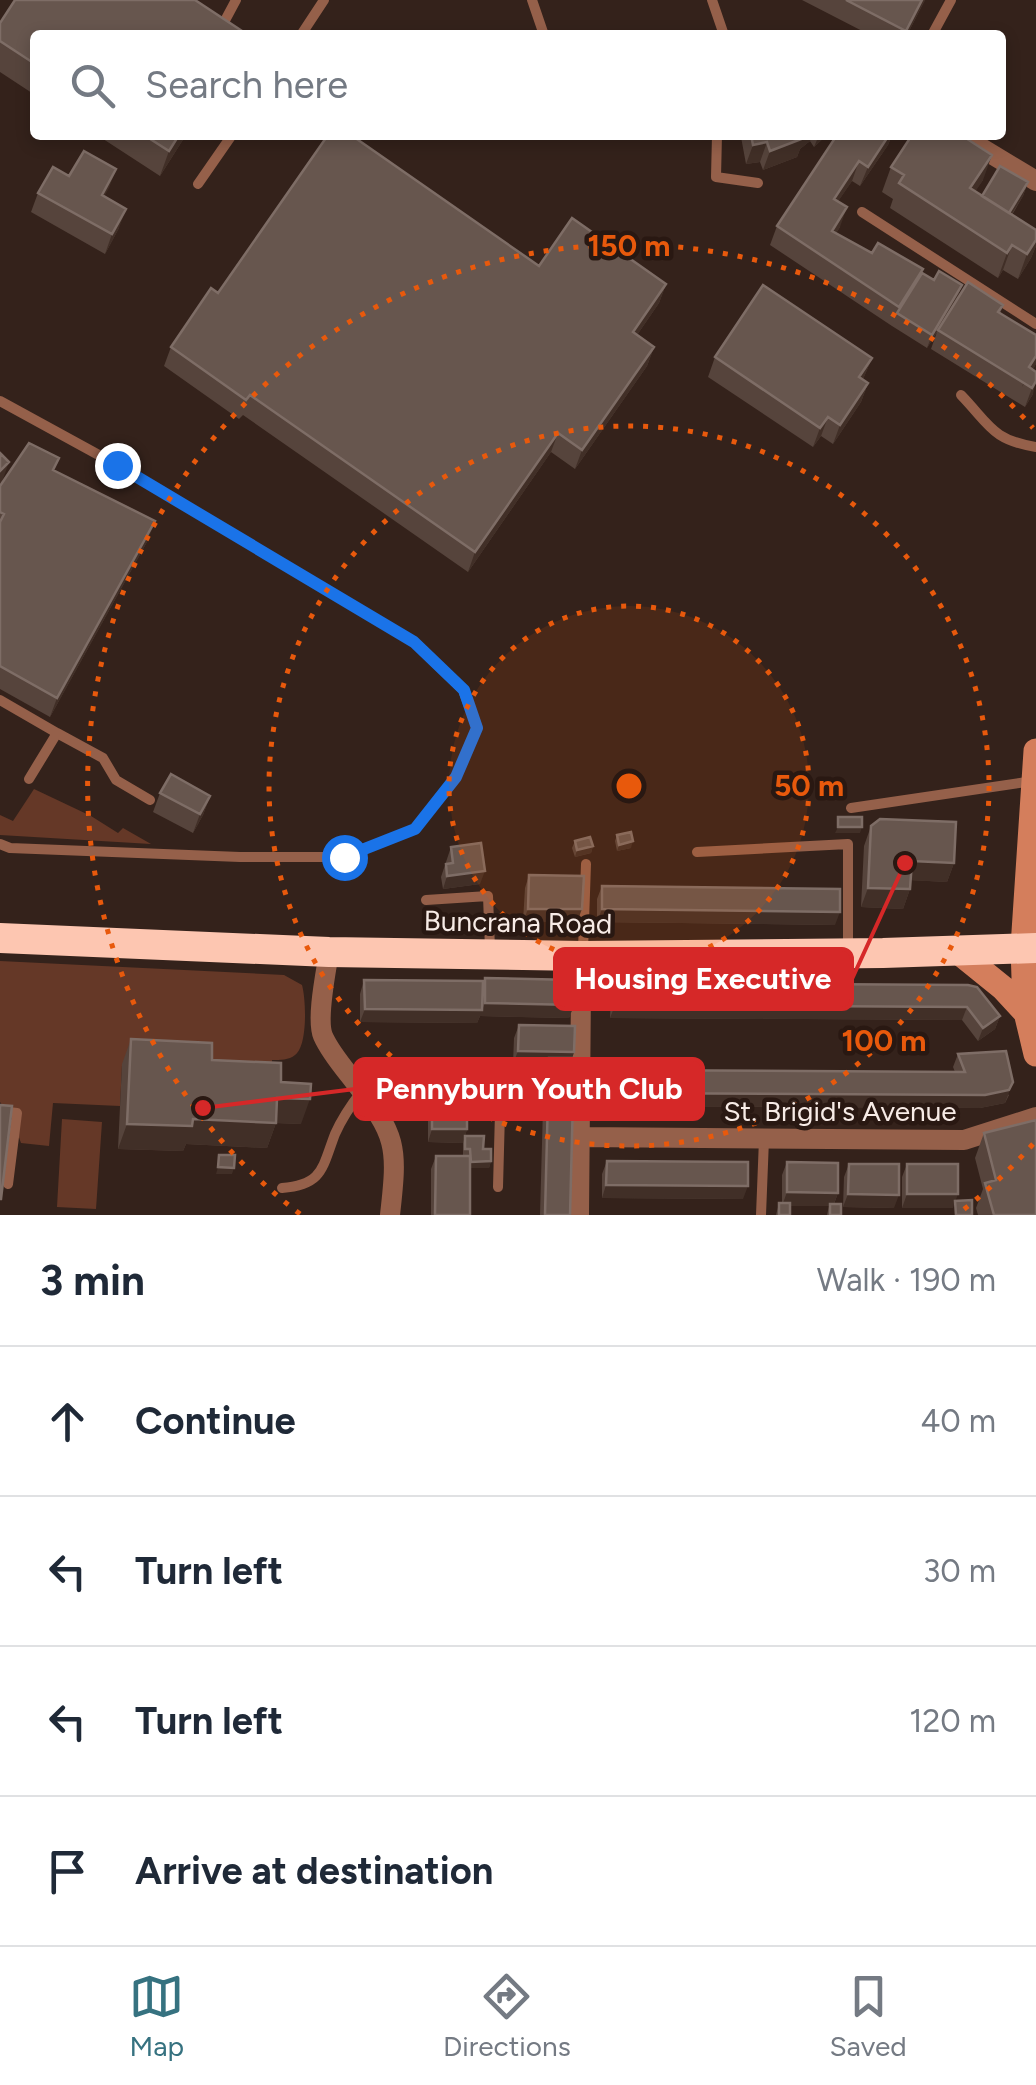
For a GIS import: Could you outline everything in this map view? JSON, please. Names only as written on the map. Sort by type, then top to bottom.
[{"type":"highway","name":"Buncrana Road","points":[[0,938],[329,952],[583,956],[848,954],[1030,947]]},
{"type":"main road","points":[[1036,751],[1029,1007],[1036,1054]]},
{"type":"main road","points":[[956,950],[1029,1007]]},
{"type":"street","points":[[968,140],[1036,181]]},
{"type":"street","points":[[329,952],[322,1033],[380,1113],[393,1142],[390,1215]]},
{"type":"street","points":[[579,1215],[582,987]]},
{"type":"street","name":"St. Brigid's Avenue","points":[[580,1138],[964,1140],[1036,1118]]},
{"type":"lane","points":[[221,30],[222,20],[236,0]]},
{"type":"lane","points":[[304,30],[324,0]]},
{"type":"lane","points":[[532,0],[542,30]]},
{"type":"lane","points":[[712,0],[722,30]]},
{"type":"lane","points":[[935,30],[951,0]]},
{"type":"lane","points":[[198,184],[229,140]]},
{"type":"lane","points":[[717,140],[716,177],[758,183]]},
{"type":"lane","points":[[862,212],[1036,324]]},
{"type":"lane","points":[[961,395],[994,434],[1011,443],[1036,447]]},
{"type":"lane","points":[[0,401],[117,465],[414,642],[464,690],[477,728],[456,777],[415,829],[344,857],[240,857],[10,848],[0,844]]},
{"type":"lane","points":[[0,700],[103,758],[116,780],[150,800]]},
{"type":"lane","points":[[30,779],[57,733]]},
{"type":"lane","points":[[851,808],[1035,781]]},
{"type":"lane","points":[[697,852],[848,844],[848,954]]},
{"type":"lane","points":[[583,956],[586,864]]},
{"type":"lane","points":[[426,900],[488,896],[491,955]]},
{"type":"lane","points":[[498,1188],[502,1075],[515,1068],[580,1071]]},
{"type":"lane","points":[[282,1188],[316,1179],[326,1164],[345,1114],[362,1091]]},
{"type":"lane","points":[[0,1111],[17,1113],[8,1184]]},
{"type":"lane","points":[[761,1215],[764,1139]]},
{"type":"shaded area","points":[[34,789],[118,833],[123,828],[151,844],[0,835],[0,815],[13,821]]},
{"type":"shaded area","points":[[0,961],[284,975],[302,985],[302,1042],[293,1057],[272,1060],[272,1088],[122,1065],[120,1106],[53,1103],[49,1146],[21,1143],[12,1118],[0,1102]]},
{"type":"shaded area","points":[[62,1119],[102,1122],[96,1209],[57,1207]]},
{"type":"building","points":[[15,0],[195,0],[240,30],[30,30],[30,61],[0,41],[0,23]]},
{"type":"building","points":[[846,0],[922,0],[904,30]]},
{"type":"building","points":[[152,140],[176,140],[169,151]]},
{"type":"building","points":[[325,140],[358,140],[539,266],[572,218],[666,284],[633,332],[654,347],[582,450],[558,433],[475,552],[250,395],[246,400],[171,347],[211,288],[218,293]]},
{"type":"building","points":[[752,140],[799,140],[770,151],[767,142],[753,145]]},
{"type":"building","points":[[834,140],[886,140],[868,167],[859,161],[834,199],[847,207],[832,231],[872,253],[878,243],[923,269],[899,307],[777,226]]},
{"type":"building","points":[[909,140],[969,140],[992,155],[970,188],[1036,230],[1036,240],[1027,254],[1012,245],[1007,253],[899,183],[904,175],[891,167]]},
{"type":"building","points":[[84,151],[116,169],[102,195],[126,209],[112,234],[38,193],[53,167],[69,176]]},
{"type":"building","points":[[1000,166],[1028,182],[1009,213],[982,196]]},
{"type":"building","points":[[939,271],[962,285],[932,335],[897,313],[922,273],[934,280]]},
{"type":"building","points":[[968,282],[1003,305],[998,312],[1036,335],[1036,356],[1029,367],[1036,372],[1032,388],[938,330]]},
{"type":"building","points":[[763,285],[872,358],[859,377],[868,383],[840,425],[828,417],[820,428],[715,357]]},
{"type":"building","points":[[29,443],[59,458],[53,470],[155,521],[57,698],[0,666],[0,522],[4,514],[0,512],[0,486]]},
{"type":"building","points":[[0,453],[9,462],[0,471]]},
{"type":"building","points":[[171,774],[210,796],[200,814],[160,793]]},
{"type":"building","points":[[838,817],[862,817],[862,827],[838,827]]},
{"type":"building","points":[[880,819],[956,822],[954,863],[912,861],[910,889],[868,888],[871,826]]},
{"type":"building","points":[[631,832],[633,841],[619,845],[617,835]]},
{"type":"building","points":[[590,837],[593,846],[577,850],[575,841]]},
{"type":"building","points":[[481,843],[485,871],[447,876],[446,864],[453,863],[451,847]]},
{"type":"building","points":[[529,875],[584,876],[582,909],[528,909]]},
{"type":"building","points":[[602,886],[840,889],[840,912],[602,909]]},
{"type":"building","points":[[485,978],[574,980],[574,1005],[485,1003]]},
{"type":"building","points":[[364,980],[483,981],[482,1010],[365,1009]]},
{"type":"building","points":[[615,983],[968,985],[977,987],[1000,1016],[983,1028],[967,1007],[615,1005]]},
{"type":"building","points":[[519,1025],[575,1026],[574,1052],[518,1051]]},
{"type":"building","points":[[131,1039],[212,1043],[212,1060],[281,1063],[281,1082],[311,1084],[310,1099],[277,1098],[276,1123],[193,1119],[192,1126],[127,1124]]},
{"type":"building","points":[[1006,1051],[1013,1082],[1009,1090],[985,1095],[608,1093],[609,1070],[965,1072],[958,1054]]},
{"type":"building","points":[[549,1058],[574,1058],[570,1215],[545,1215]]},
{"type":"building","points":[[432,1069],[467,1069],[467,1129],[432,1129]]},
{"type":"building","points":[[0,1105],[12,1106],[1,1199],[0,1199]]},
{"type":"building","points":[[1036,1120],[1036,1215],[994,1215],[985,1183],[996,1180],[984,1133]]},
{"type":"building","points":[[465,1136],[484,1136],[483,1149],[491,1149],[491,1161],[471,1162]]},
{"type":"building","points":[[219,1155],[235,1155],[234,1168],[218,1167]]},
{"type":"building","points":[[436,1156],[470,1156],[470,1215],[435,1215]]},
{"type":"building","points":[[607,1161],[748,1162],[748,1186],[606,1185]]},
{"type":"building","points":[[787,1162],[838,1163],[838,1193],[787,1192]]},
{"type":"building","points":[[849,1164],[899,1164],[899,1195],[848,1194]]},
{"type":"building","points":[[907,1164],[958,1164],[958,1194],[907,1194]]},
{"type":"building","points":[[972,1200],[972,1215],[956,1215],[955,1201]]},
{"type":"building","points":[[779,1203],[790,1203],[790,1215],[779,1215]]},
{"type":"building","points":[[830,1204],[841,1204],[841,1215],[830,1215]]},
{"type":"place","name":"Housing Executive","points":[[905,863]]},
{"type":"place","name":"Pennyburn Youth Club","points":[[203,1108]]},
{"type":"route","points":[[117,465],[414,642],[464,690],[477,728],[456,777],[415,829],[344,857]]}]
